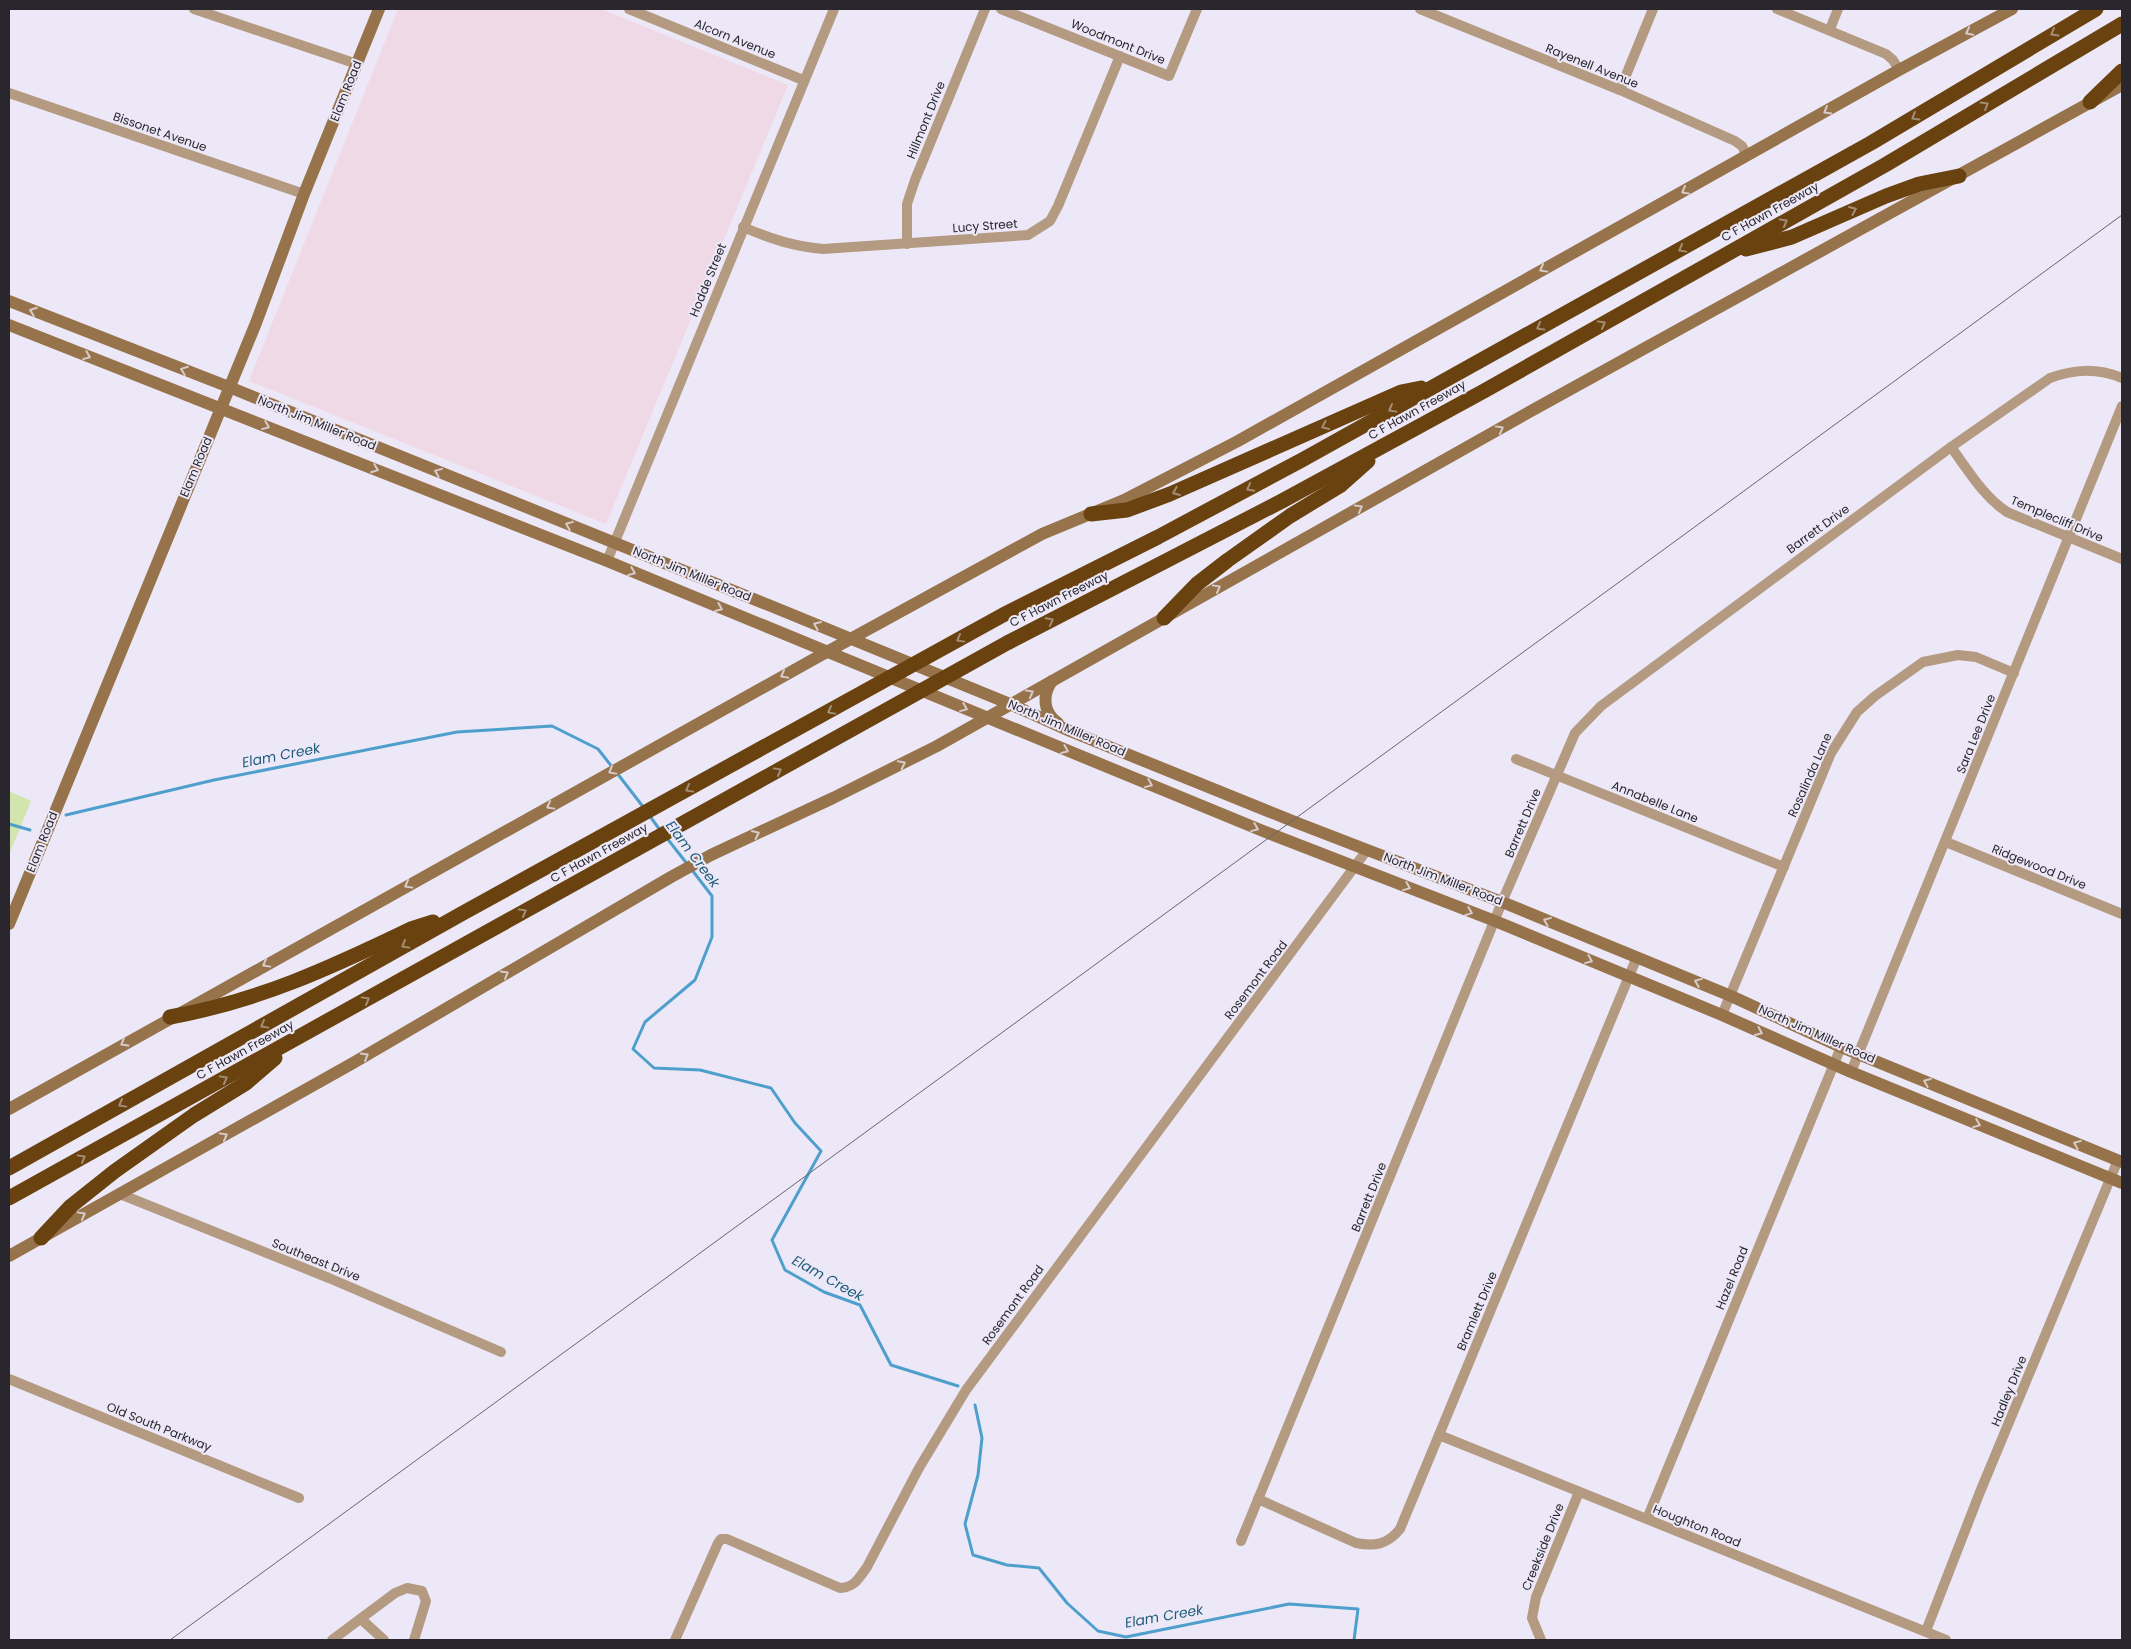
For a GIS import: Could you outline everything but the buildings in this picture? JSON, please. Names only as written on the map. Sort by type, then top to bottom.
[{"type":"highway","name":"C F Hawn Freeway","points":[[9,1168],[463,913],[1003,615],[1158,537],[1435,386],[1871,143],[2096,9]]},
{"type":"highway","name":"C F Hawn Freeway","points":[[9,1198],[1007,643],[1170,560],[1391,442],[1886,165],[2122,24]]},
{"type":"highway","points":[[2090,102],[2122,71]]},
{"type":"highway","points":[[1726,254],[1792,237],[1886,196],[1919,184],[1959,176]]},
{"type":"highway","points":[[1091,514],[1128,510],[1212,476],[1401,392],[1435,386]]},
{"type":"highway","points":[[1164,618],[1197,584],[1290,516],[1341,485],[1391,442]]},
{"type":"highway","points":[[170,1017],[235,1003],[278,989],[411,929],[463,913]]},
{"type":"highway","points":[[41,1238],[71,1206],[115,1171],[194,1115],[246,1083],[297,1038]]},
{"type":"main road","name":"Elam Road","points":[[9,924],[256,323],[304,194],[379,9]]},
{"type":"main road","points":[[9,1108],[852,639],[963,575],[1034,538],[1124,500],[1238,441],[1899,70],[2012,9]]},
{"type":"main road","points":[[9,1256],[353,1063],[671,877],[711,855],[899,766],[988,718],[1540,407],[2122,85]]},
{"type":"main road","name":"North Jim Miller Road","points":[[9,301],[771,606],[1010,704],[1070,731],[1502,902],[1731,996],[1841,1047],[2120,1161]]},
{"type":"main road","name":"North Jim Miller Road","points":[[9,325],[393,476],[765,626],[1268,833],[1495,922],[1722,1015],[1851,1072],[2117,1181]]},
{"type":"main road","points":[[393,476],[401,457]]},
{"type":"main road","points":[[475,510],[483,491]]},
{"type":"main road","points":[[690,596],[699,577]]},
{"type":"main road","points":[[765,626],[771,606]]},
{"type":"main road","points":[[1052,681],[1046,697],[1048,713],[1055,722],[1070,731]]},
{"type":"street","points":[[194,9],[357,64]]},
{"type":"street","name":"Alcorn Avenue","points":[[629,9],[803,80]]},
{"type":"street","name":"Hodde Street","points":[[607,562],[803,80],[834,9]]},
{"type":"street","name":"Hillmont Drive","points":[[907,244],[906,223],[910,196],[985,9]]},
{"type":"street","name":"Woodmont Drive","points":[[1001,9],[1169,76],[1197,9]]},
{"type":"street","name":"Rayenell Avenue","points":[[1420,9],[1620,90],[1735,141],[1742,146],[1747,156]]},
{"type":"street","points":[[1620,90],[1653,9]]},
{"type":"street","points":[[1777,9],[1830,29],[1886,54],[1894,60],[1899,70]]},
{"type":"street","points":[[1830,29],[1838,9]]},
{"type":"street","name":"Lucy Street","points":[[743,227],[798,247],[823,249],[1023,236],[1041,228],[1050,221],[1058,206],[1120,56]]},
{"type":"street","name":"Bissonet Avenue","points":[[9,93],[304,194]]},
{"type":"street","name":"Barrett Drive","points":[[1241,1540],[1502,902],[1575,733],[1600,706],[1950,447],[2050,378],[2071,372],[2094,370],[2122,378]]},
{"type":"street","name":"Sara Lee Drive","points":[[1851,1072],[2122,406]]},
{"type":"street","name":"Templecliff Drive","points":[[1950,447],[1984,492],[1995,504],[2007,512],[2122,559]]},
{"type":"street","name":"Rosalinda Lane","points":[[1722,1015],[1831,753],[1857,712],[1875,696],[1923,662],[1958,655],[1976,657],[2014,673]]},
{"type":"street","name":"Annabelle Lane","points":[[1516,759],[1556,777],[1784,867]]},
{"type":"street","name":"Ridgewood Drive","points":[[1946,842],[2122,914]]},
{"type":"street","name":"Rosemont Road","points":[[675,1640],[718,1543],[727,1538],[840,1588],[849,1588],[857,1581],[867,1567],[919,1468],[966,1390],[1367,850]]},
{"type":"street","name":"Bramlett Drive","points":[[1258,1499],[1356,1543],[1369,1546],[1382,1544],[1393,1538],[1400,1529],[1637,957]]},
{"type":"street","name":"Hazel Road","points":[[1647,1519],[1841,1047]]},
{"type":"street","name":"Hadley Drive","points":[[1926,1632],[1988,1474],[2117,1181],[2120,1161]]},
{"type":"street","name":"Southeast Drive","points":[[120,1194],[329,1278],[501,1352]]},
{"type":"street","name":"Old South Parkway","points":[[9,1379],[299,1498]]},
{"type":"street","name":"Houghton Road","points":[[1439,1435],[1945,1640]]},
{"type":"street","name":"Creekside Drive","points":[[1541,1640],[1532,1618],[1536,1596],[1579,1492]]},
{"type":"street","points":[[332,1640],[395,1593],[407,1588],[422,1591],[426,1601],[414,1640]]},
{"type":"street","points":[[361,1619],[384,1640]]},
{"type":"shaded area","points":[[398,9],[601,9],[788,85],[606,524],[249,381]]},
{"type":"green space","points":[[9,791],[31,801],[9,855]]},
{"type":"waterway","name":"Elam Creek","points":[[66,815],[214,780],[457,732],[552,726],[598,749],[613,768]]},
{"type":"waterway","name":"Elam Creek","points":[[617,773],[644,808]]},
{"type":"waterway","name":"Elam Creek","points":[[649,815],[660,830]]},
{"type":"waterway","name":"Elam Creek","points":[[9,824],[30,830]]},
{"type":"waterway","name":"Elam Creek","points":[[666,837],[688,865]]},
{"type":"waterway","name":"Elam Creek","points":[[692,870],[712,896],[712,937],[695,980],[645,1022],[633,1049],[654,1068],[700,1070],[771,1088],[795,1123],[821,1151],[772,1240],[785,1270],[824,1292],[860,1305],[891,1365],[958,1386]]},
{"type":"waterway","name":"Elam Creek","points":[[975,1405],[982,1438],[978,1475],[965,1524],[973,1555],[1007,1565],[1039,1568],[1067,1603],[1098,1631],[1126,1637],[1289,1604],[1358,1609],[1354,1640]]},
{"type":"tram line","points":[[170,1640],[2122,215]]}]
